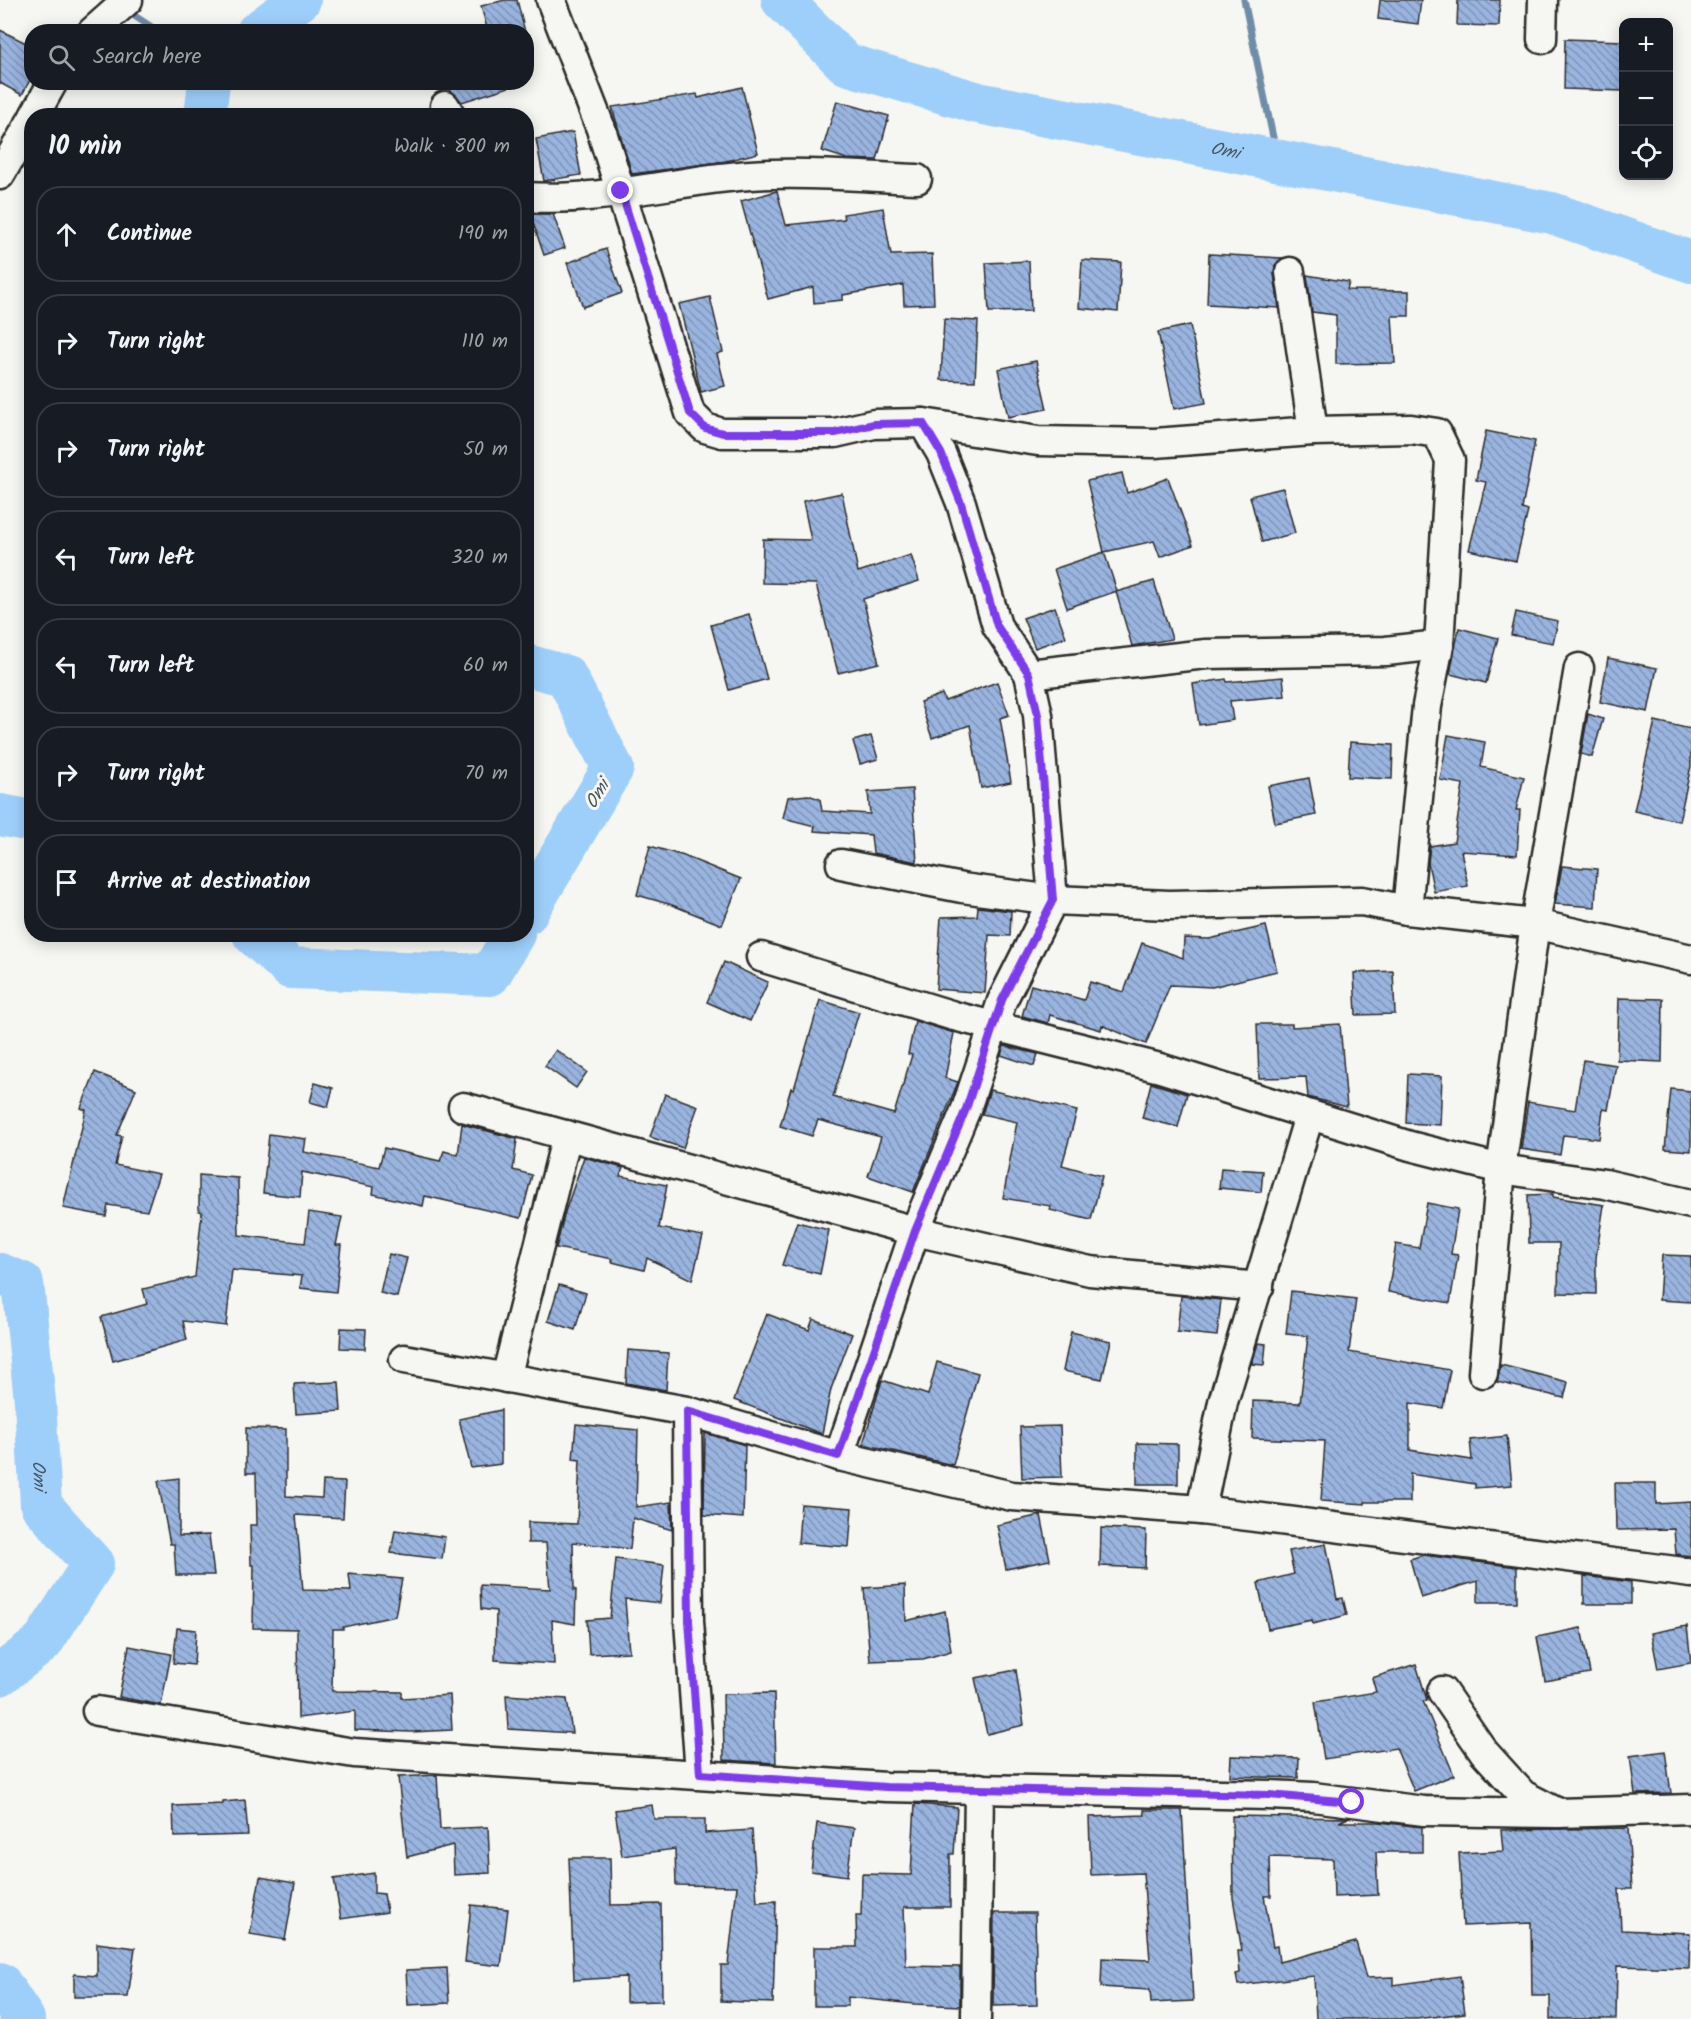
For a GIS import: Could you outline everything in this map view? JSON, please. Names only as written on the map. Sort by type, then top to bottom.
[{"type":"street","points":[[101,24],[128,0]]},
{"type":"street","points":[[551,0],[602,129],[690,413],[705,428],[723,433],[835,433],[874,424],[923,423],[1038,441],[1155,443],[1313,431],[1411,429],[1437,433],[1449,460],[1439,645],[1426,706],[1407,910]]},
{"type":"street","points":[[1542,39],[1543,0]]},
{"type":"street","points":[[38,108],[49,90]]},
{"type":"street","points":[[0,175],[24,134]]},
{"type":"street","points":[[534,198],[544,199],[771,174],[917,179]]},
{"type":"street","points":[[1290,272],[1313,431]]},
{"type":"street","points":[[838,1456],[915,1231],[966,1109],[1002,1000],[1053,900],[1038,715],[1029,674],[997,626],[961,503],[941,453],[923,423]]},
{"type":"street","points":[[1029,674],[1206,654],[1386,651],[1439,645]]},
{"type":"street","points":[[1483,1373],[1501,1169],[1535,924],[1579,668]]},
{"type":"street","points":[[841,864],[962,888],[1053,900],[1169,904],[1362,901],[1407,910],[1535,924],[1691,959]]},
{"type":"street","points":[[761,957],[993,1027],[1160,1068],[1410,1146],[1501,1169],[1605,1184],[1691,1204]]},
{"type":"street","points":[[463,1107],[915,1231],[1090,1271],[1259,1287]]},
{"type":"street","points":[[1201,1510],[1223,1402],[1309,1116]]},
{"type":"street","points":[[506,1378],[567,1135]]},
{"type":"street","points":[[404,1359],[687,1411],[838,1456],[1012,1496],[1201,1510],[1691,1574]]},
{"type":"street","points":[[687,1411],[689,1621],[700,1774]]},
{"type":"street","points":[[1442,1691],[1484,1752],[1523,1795],[1558,1813]]},
{"type":"street","points":[[97,1711],[354,1753],[886,1787],[1280,1795],[1424,1811],[1558,1813],[1691,1809]]},
{"type":"street","points":[[975,2019],[979,1788]]},
{"type":"building","points":[[505,0],[517,0],[523,24],[486,24],[481,6]]},
{"type":"building","points":[[1380,0],[1421,0],[1418,24],[1378,19]]},
{"type":"building","points":[[1458,0],[1500,0],[1499,26],[1457,25]]},
{"type":"building","points":[[0,30],[24,42],[25,90],[22,95],[0,83]]},
{"type":"building","points":[[1565,39],[1619,41],[1619,91],[1564,89]]},
{"type":"building","points":[[742,87],[758,153],[726,161],[632,174],[612,107],[697,94],[698,98]]},
{"type":"building","points":[[451,90],[500,90],[462,102]]},
{"type":"building","points":[[837,101],[889,116],[877,160],[847,159],[822,151]]},
{"type":"building","points":[[573,132],[581,175],[544,181],[536,139]]},
{"type":"building","points":[[777,191],[786,225],[844,219],[843,214],[883,208],[891,255],[932,254],[934,304],[904,305],[903,285],[843,295],[843,300],[814,303],[813,287],[768,299],[741,201]]},
{"type":"building","points":[[534,214],[553,214],[565,248],[544,255],[534,226]]},
{"type":"building","points":[[606,249],[622,293],[583,307],[567,263]]},
{"type":"building","points":[[1209,254],[1282,258],[1275,265],[1274,274],[1279,308],[1207,304]]},
{"type":"building","points":[[1082,260],[1121,262],[1118,312],[1079,308]]},
{"type":"building","points":[[1029,261],[1031,311],[989,312],[986,263]]},
{"type":"building","points":[[1307,275],[1349,282],[1347,290],[1409,291],[1409,316],[1392,316],[1395,363],[1336,364],[1336,315],[1312,312]]},
{"type":"building","points":[[710,297],[723,352],[717,354],[725,386],[701,392],[679,304]]},
{"type":"building","points":[[944,319],[978,321],[975,381],[941,380]]},
{"type":"building","points":[[1190,325],[1206,403],[1174,409],[1158,332]]},
{"type":"building","points":[[1036,361],[1047,409],[1008,417],[998,369]]},
{"type":"building","points":[[1486,431],[1535,441],[1522,509],[1528,511],[1516,561],[1469,550],[1486,482],[1476,480]]},
{"type":"building","points":[[1122,473],[1127,493],[1168,478],[1193,545],[1160,557],[1154,541],[1104,552],[1087,481]]},
{"type":"building","points":[[1283,488],[1295,533],[1262,542],[1250,496]]},
{"type":"building","points":[[842,493],[858,572],[911,555],[919,581],[863,599],[879,663],[838,673],[816,584],[762,583],[763,539],[811,540],[803,501]]},
{"type":"building","points":[[1104,552],[1117,591],[1067,608],[1054,569]]},
{"type":"building","points":[[1154,581],[1172,639],[1132,646],[1116,592]]},
{"type":"building","points":[[1055,607],[1066,637],[1035,648],[1023,618]]},
{"type":"building","points":[[1516,612],[1558,621],[1553,643],[1511,635]]},
{"type":"building","points":[[749,614],[767,679],[729,690],[711,625]]},
{"type":"building","points":[[1459,628],[1498,638],[1486,683],[1450,674]]},
{"type":"building","points":[[1608,658],[1657,668],[1648,712],[1600,702]]},
{"type":"building","points":[[1283,677],[1285,696],[1230,701],[1233,720],[1199,725],[1193,684],[1226,679],[1227,682]]},
{"type":"building","points":[[997,682],[1009,715],[1000,718],[1011,782],[981,788],[970,725],[932,738],[920,702],[942,694],[945,701]]},
{"type":"building","points":[[1588,714],[1603,719],[1592,757],[1581,754]]},
{"type":"building","points":[[1655,721],[1691,729],[1691,766],[1679,821],[1634,811]]},
{"type":"building","points":[[1448,735],[1485,742],[1481,767],[1524,777],[1516,810],[1520,810],[1517,855],[1461,851],[1468,886],[1434,892],[1428,863],[1430,846],[1454,842],[1463,784],[1440,780]]},
{"type":"building","points":[[871,736],[878,759],[860,764],[853,741]]},
{"type":"building","points":[[1350,742],[1393,745],[1392,779],[1348,777]]},
{"type":"building","points":[[1309,778],[1316,815],[1275,823],[1268,786]]},
{"type":"building","points":[[912,789],[917,862],[873,853],[871,835],[814,831],[815,826],[783,818],[788,797],[808,795],[820,799],[822,811],[870,814],[868,792]]},
{"type":"building","points":[[650,846],[684,856],[741,879],[722,925],[672,905],[637,895]]},
{"type":"building","points":[[1562,866],[1597,869],[1595,907],[1555,904]]},
{"type":"building","points":[[978,907],[1011,911],[1010,936],[989,935],[985,993],[936,989],[941,917],[977,916]]},
{"type":"building","points":[[1266,926],[1277,971],[1212,987],[1170,985],[1146,1044],[1102,1025],[1101,1030],[1050,1015],[1048,1023],[1022,1016],[1031,985],[1084,1000],[1090,982],[1124,992],[1142,943],[1183,958],[1184,938],[1209,939]]},
{"type":"building","points":[[724,962],[768,982],[750,1021],[707,1002]]},
{"type":"building","points":[[1393,971],[1395,1014],[1356,1015],[1354,973]]},
{"type":"building","points":[[1619,998],[1663,999],[1662,1062],[1617,1060]]},
{"type":"building","points":[[820,1000],[859,1012],[833,1097],[894,1114],[912,1055],[908,1054],[915,1021],[954,1033],[945,1078],[958,1082],[913,1192],[868,1176],[881,1137],[818,1120],[812,1136],[780,1126],[791,1088],[794,1089]]},
{"type":"building","points":[[1257,1024],[1292,1024],[1292,1027],[1340,1024],[1347,1107],[1308,1097],[1306,1077],[1259,1078]]},
{"type":"building","points":[[1004,1046],[1038,1054],[1034,1066],[1001,1055]]},
{"type":"building","points":[[556,1050],[587,1072],[576,1088],[545,1066]]},
{"type":"building","points":[[1583,1060],[1616,1065],[1608,1110],[1603,1109],[1599,1139],[1563,1135],[1560,1155],[1521,1149],[1528,1102],[1575,1110]]},
{"type":"building","points":[[95,1072],[136,1089],[117,1135],[122,1136],[115,1165],[159,1174],[147,1211],[108,1205],[106,1216],[63,1208],[86,1110],[81,1108]]},
{"type":"building","points":[[1408,1074],[1442,1076],[1440,1125],[1406,1123]]},
{"type":"building","points":[[315,1083],[333,1088],[328,1107],[310,1102]]},
{"type":"building","points":[[1151,1083],[1187,1094],[1178,1127],[1142,1118]]},
{"type":"building","points":[[1671,1089],[1691,1091],[1691,1151],[1665,1149]]},
{"type":"building","points":[[990,1090],[1077,1111],[1062,1165],[1102,1176],[1091,1220],[1050,1210],[1051,1206],[1003,1198],[1017,1122],[982,1114]]},
{"type":"building","points":[[665,1094],[698,1106],[683,1148],[650,1137]]},
{"type":"building","points":[[462,1124],[517,1139],[513,1170],[532,1175],[521,1218],[425,1196],[423,1206],[373,1194],[374,1187],[302,1172],[300,1197],[263,1193],[269,1134],[306,1139],[304,1152],[379,1167],[384,1148],[440,1161],[444,1151],[458,1155]]},
{"type":"building","points":[[584,1157],[623,1168],[620,1176],[667,1185],[659,1228],[703,1236],[692,1280],[647,1258],[644,1270],[612,1262],[613,1259],[556,1248],[565,1212]]},
{"type":"building","points":[[1221,1168],[1263,1171],[1261,1192],[1219,1188]]},
{"type":"building","points":[[199,1175],[238,1178],[239,1235],[305,1243],[309,1212],[342,1217],[336,1245],[341,1245],[336,1292],[300,1288],[302,1276],[232,1270],[226,1326],[183,1321],[187,1340],[113,1361],[101,1317],[147,1304],[143,1289],[195,1277],[202,1212],[199,1211]]},
{"type":"building","points":[[1553,1194],[1553,1197],[1604,1205],[1596,1258],[1596,1294],[1558,1293],[1559,1243],[1529,1243],[1528,1195]]},
{"type":"building","points":[[1427,1203],[1458,1209],[1451,1254],[1458,1255],[1450,1303],[1388,1292],[1396,1244],[1419,1248]]},
{"type":"building","points":[[797,1222],[829,1230],[820,1274],[782,1265]]},
{"type":"building","points":[[389,1254],[407,1258],[397,1297],[380,1293]]},
{"type":"building","points":[[1662,1255],[1691,1256],[1691,1302],[1659,1300]]},
{"type":"building","points":[[559,1285],[586,1293],[575,1330],[548,1321]]},
{"type":"building","points":[[1291,1291],[1356,1299],[1349,1352],[1450,1370],[1443,1408],[1410,1403],[1410,1450],[1472,1460],[1470,1440],[1507,1436],[1512,1485],[1475,1488],[1475,1484],[1410,1474],[1410,1502],[1365,1502],[1365,1504],[1321,1501],[1325,1441],[1252,1438],[1253,1401],[1300,1403],[1308,1336],[1286,1334]]},
{"type":"building","points":[[1181,1296],[1221,1300],[1217,1336],[1177,1332]]},
{"type":"building","points":[[767,1314],[809,1330],[813,1319],[852,1334],[831,1389],[822,1434],[734,1400]]},
{"type":"building","points":[[341,1328],[366,1329],[365,1349],[340,1348]]},
{"type":"building","points":[[1071,1332],[1111,1341],[1102,1379],[1063,1371]]},
{"type":"building","points":[[1258,1343],[1266,1344],[1264,1365],[1252,1364]]},
{"type":"building","points":[[628,1350],[668,1353],[666,1390],[626,1383]]},
{"type":"building","points":[[937,1362],[978,1373],[953,1465],[863,1444],[882,1380],[928,1395]]},
{"type":"building","points":[[1501,1365],[1568,1382],[1564,1398],[1497,1382]]},
{"type":"building","points":[[339,1382],[341,1411],[296,1414],[294,1384]]},
{"type":"building","points":[[501,1410],[501,1464],[471,1468],[459,1419]]},
{"type":"building","points":[[576,1424],[638,1430],[636,1507],[671,1502],[672,1530],[633,1518],[630,1549],[573,1542],[574,1590],[576,1590],[575,1624],[552,1620],[554,1664],[495,1660],[496,1611],[481,1609],[480,1585],[550,1589],[546,1543],[528,1543],[528,1522],[577,1524],[580,1460],[573,1459]]},
{"type":"building","points":[[1060,1426],[1062,1477],[1022,1478],[1020,1427]]},
{"type":"building","points":[[246,1428],[286,1429],[286,1496],[322,1498],[323,1481],[345,1482],[343,1518],[296,1515],[303,1590],[351,1591],[349,1574],[402,1579],[395,1616],[343,1627],[343,1629],[333,1629],[332,1691],[402,1692],[402,1698],[450,1695],[452,1730],[411,1732],[355,1730],[355,1711],[298,1718],[297,1629],[253,1628],[254,1565],[251,1565],[250,1525],[257,1525],[256,1473],[246,1473]]},
{"type":"building","points":[[705,1433],[745,1445],[743,1518],[704,1515]]},
{"type":"building","points":[[1137,1443],[1178,1444],[1178,1484],[1137,1484]]},
{"type":"building","points":[[179,1478],[179,1536],[209,1535],[214,1575],[176,1575],[174,1544],[170,1544],[158,1481]]},
{"type":"building","points":[[1615,1483],[1656,1483],[1656,1504],[1691,1502],[1691,1556],[1676,1554],[1674,1529],[1616,1530]]},
{"type":"building","points":[[801,1504],[852,1508],[849,1547],[798,1543]]},
{"type":"building","points":[[1041,1515],[1050,1560],[1006,1569],[997,1525]]},
{"type":"building","points":[[1101,1528],[1146,1530],[1145,1568],[1100,1566]]},
{"type":"building","points":[[395,1530],[445,1537],[442,1559],[391,1553]]},
{"type":"building","points":[[1326,1544],[1337,1599],[1343,1598],[1347,1615],[1313,1624],[1312,1620],[1268,1629],[1258,1583],[1294,1574],[1289,1551]]},
{"type":"building","points":[[1423,1555],[1517,1567],[1517,1602],[1478,1602],[1478,1581],[1421,1598],[1410,1559]]},
{"type":"building","points":[[616,1559],[664,1565],[660,1603],[625,1599],[629,1652],[589,1654],[587,1620],[610,1618]]},
{"type":"building","points":[[1584,1576],[1631,1582],[1631,1604],[1584,1604]]},
{"type":"building","points":[[905,1585],[906,1621],[945,1611],[951,1651],[923,1659],[870,1661],[864,1588]]},
{"type":"building","points":[[1687,1626],[1691,1663],[1658,1669],[1651,1633]]},
{"type":"building","points":[[177,1628],[196,1630],[194,1665],[173,1663]]},
{"type":"building","points":[[1581,1628],[1590,1673],[1545,1681],[1537,1637]]},
{"type":"building","points":[[129,1646],[171,1654],[161,1705],[119,1697]]},
{"type":"building","points":[[1416,1664],[1427,1700],[1423,1701],[1454,1775],[1414,1791],[1396,1748],[1324,1759],[1315,1702],[1376,1692],[1372,1678]]},
{"type":"building","points":[[1016,1670],[1024,1725],[987,1734],[975,1678]]},
{"type":"building","points":[[774,1693],[776,1763],[724,1760],[723,1694]]},
{"type":"building","points":[[506,1695],[567,1699],[572,1733],[508,1729]]},
{"type":"building","points":[[1665,1751],[1671,1793],[1635,1794],[1630,1756]]},
{"type":"building","points":[[1231,1756],[1299,1758],[1298,1778],[1230,1776]]},
{"type":"building","points":[[437,1775],[440,1829],[488,1827],[490,1873],[454,1875],[453,1845],[407,1857],[398,1777]]},
{"type":"building","points":[[245,1800],[248,1835],[174,1837],[173,1806],[223,1804],[223,1802]]},
{"type":"building","points":[[915,1804],[957,1807],[954,1854],[950,1854],[950,1907],[904,1907],[906,1966],[960,1967],[960,2006],[848,1997],[848,2006],[814,2006],[814,1947],[857,1947],[856,1916],[861,1916],[862,1874],[911,1875]]},
{"type":"building","points":[[652,1805],[654,1819],[705,1819],[705,1833],[752,1830],[757,1902],[776,1901],[773,2003],[721,2001],[721,1965],[728,1965],[737,1886],[676,1885],[675,1849],[622,1856],[615,1810]]},
{"type":"building","points":[[1144,1810],[1182,1810],[1193,2001],[1151,2003],[1150,1990],[1101,1987],[1102,1958],[1150,1960],[1143,1873],[1091,1875],[1089,1817],[1145,1815]]},
{"type":"building","points":[[1232,1816],[1348,1818],[1339,1822],[1379,1822],[1422,1827],[1422,1852],[1376,1852],[1378,1895],[1334,1897],[1333,1859],[1270,1857],[1271,1896],[1264,1896],[1273,1947],[1277,1946],[1279,1962],[1356,1942],[1366,1978],[1393,1977],[1393,1985],[1460,1976],[1465,2013],[1416,2019],[1316,2019],[1314,1976],[1238,1985],[1236,1974],[1240,1973],[1238,1951],[1242,1951],[1233,1898]]},
{"type":"building","points":[[817,1823],[854,1828],[847,1876],[811,1871]]},
{"type":"building","points":[[1628,1828],[1632,1889],[1619,1889],[1621,1930],[1690,1933],[1689,1968],[1617,1966],[1616,2019],[1550,2019],[1550,1996],[1532,1996],[1531,1923],[1463,1926],[1459,1853],[1503,1851],[1501,1830]]},
{"type":"building","points":[[569,1858],[610,1858],[611,1905],[661,1904],[662,2001],[626,2002],[626,1977],[574,1980]]},
{"type":"building","points":[[374,1873],[374,1893],[384,1894],[387,1912],[341,1919],[334,1879]]},
{"type":"building","points":[[260,1877],[295,1883],[285,1940],[250,1934]]},
{"type":"building","points":[[471,1905],[508,1909],[501,1966],[465,1962]]},
{"type":"building","points":[[994,1913],[1035,1913],[1037,2005],[993,2006]]},
{"type":"building","points":[[97,1943],[135,1948],[128,1997],[74,1997],[74,1974],[97,1976]]},
{"type":"building","points":[[447,1968],[449,2003],[408,2005],[406,1970]]},
{"type":"waterway","name":"Omi","points":[[268,24],[300,0]]},
{"type":"waterway","name":"Omi","points":[[782,0],[846,64],[978,103],[1552,213],[1691,262]]},
{"type":"waterway","points":[[1244,0],[1278,161]]},
{"type":"waterway","points":[[127,11],[147,24]]},
{"type":"waterway","name":"Omi","points":[[206,108],[208,90]]},
{"type":"waterway","name":"Omi","points":[[534,667],[566,676],[613,768],[534,901]]},
{"type":"waterway","name":"Omi","points":[[0,815],[24,820]]},
{"type":"waterway","name":"Omi","points":[[262,942],[290,968],[490,975],[509,942]]},
{"type":"waterway","name":"Omi","points":[[0,1274],[23,1283],[35,1401],[41,1505],[93,1564],[42,1643],[0,1675]]},
{"type":"waterway","name":"Omi","points":[[0,1983],[24,2019]]},
{"type":"route","points":[[621,191],[690,413],[705,428],[723,433],[835,433],[874,424],[923,423],[941,453],[961,503],[997,626],[1029,674],[1038,715],[1053,900],[1002,1000],[966,1109],[915,1231],[838,1456],[687,1411],[689,1621],[700,1774],[886,1787],[1269,1795],[1352,1802]]}]
